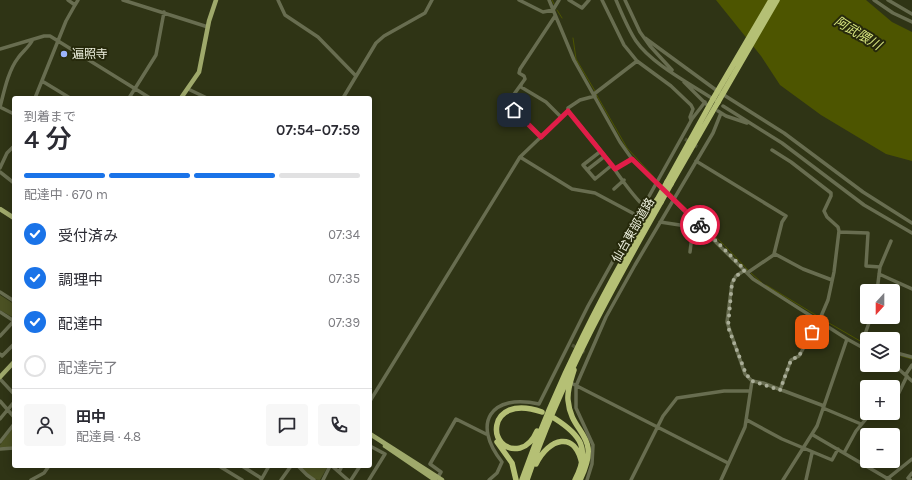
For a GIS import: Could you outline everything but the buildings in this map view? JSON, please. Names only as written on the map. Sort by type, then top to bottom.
[{"type":"highway","name":"仙台東部道路","points":[[528,480],[563,387],[603,314],[659,201],[771,0]]},
{"type":"highway","name":"仙台東部道路","points":[[716,101],[778,0]]},
{"type":"highway","name":"仙台東部道路","points":[[522,480],[573,344],[659,201]]},
{"type":"highway","points":[[580,480],[588,458],[587,443],[570,412],[568,392],[574,372],[603,314]]},
{"type":"highway","points":[[516,480],[512,463],[494,434],[495,421],[502,411],[511,407],[526,406],[542,411],[522,408],[506,411],[501,415],[496,424],[498,437],[506,445],[516,448],[525,446],[534,436],[573,344]]},
{"type":"highway","points":[[575,480],[584,456],[579,441],[568,428],[554,416],[577,434],[584,444],[588,458]]},
{"type":"highway","points":[[528,480],[542,452],[547,446],[557,442],[568,442],[574,447],[579,453],[582,464]]},
{"type":"main road","points":[[183,96],[199,72],[208,27],[216,0]]},
{"type":"main road","points":[[0,209],[12,217]]},
{"type":"main road","points":[[0,378],[12,364]]},
{"type":"main road","points":[[372,435],[438,479]]},
{"type":"main road","points":[[372,438],[438,479]]},
{"type":"street","points":[[68,0],[75,5]]},
{"type":"street","points":[[36,96],[66,20],[78,0]]},
{"type":"street","points":[[123,0],[208,27]]},
{"type":"street","points":[[278,0],[285,15],[318,38],[356,76]]},
{"type":"street","points":[[343,96],[376,42],[425,13],[432,0]]},
{"type":"street","points":[[519,0],[543,12],[553,10],[559,0]]},
{"type":"street","points":[[549,0],[574,60],[620,142],[632,159],[763,286],[860,346]]},
{"type":"street","points":[[569,0],[582,8],[589,0]]},
{"type":"street","points":[[489,480],[497,473],[502,462],[492,448],[486,434],[490,416],[501,406],[518,401],[539,404],[573,344],[590,307],[643,206],[684,138],[691,120],[690,117],[693,109],[692,105],[671,86],[637,61],[624,45],[602,0]]},
{"type":"street","points":[[616,0],[632,34],[641,47],[654,59],[782,143],[864,205],[912,233]]},
{"type":"street","points":[[625,0],[650,46],[706,104],[691,120]]},
{"type":"street","points":[[874,0],[893,13],[912,22]]},
{"type":"street","points":[[888,0],[912,14]]},
{"type":"street","points":[[130,96],[156,55],[164,12]]},
{"type":"street","points":[[541,137],[507,104],[525,78],[519,73],[520,69],[555,16]]},
{"type":"street","points":[[0,49],[47,35],[147,96]]},
{"type":"street","points":[[645,38],[716,90],[784,133],[863,192],[912,223]]},
{"type":"street","points":[[12,113],[0,107],[8,81],[18,58],[26,51],[32,40]]},
{"type":"street","points":[[372,398],[520,157],[568,111],[568,108],[580,100],[594,95],[637,61]]},
{"type":"street","points":[[42,81],[67,96]]},
{"type":"street","points":[[521,85],[546,102],[561,117]]},
{"type":"street","points":[[188,89],[203,96]]},
{"type":"street","points":[[568,111],[624,180],[627,188],[647,209]]},
{"type":"street","points":[[587,480],[592,464],[593,445],[576,408],[574,385],[603,314],[661,221],[701,149],[713,133],[719,112],[754,125]]},
{"type":"street","points":[[0,168],[7,153],[12,148]]},
{"type":"street","points":[[772,150],[791,162],[830,193],[831,196],[824,211],[827,217],[838,227],[832,280],[828,300],[819,321],[799,356],[791,360],[780,390]]},
{"type":"street","points":[[601,151],[583,165],[595,179],[613,167],[632,159]]},
{"type":"street","points":[[587,170],[605,156]]},
{"type":"street","points":[[520,157],[572,189],[595,193],[638,216]]},
{"type":"street","points":[[696,160],[786,216],[782,222],[774,254],[736,276],[732,283],[727,322],[746,374],[752,381],[824,407],[861,424]]},
{"type":"street","points":[[0,172],[12,181]]},
{"type":"street","points":[[614,189],[624,180]]},
{"type":"street","points":[[657,217],[661,221],[693,227],[702,226]]},
{"type":"street","points":[[690,252],[693,227]]},
{"type":"street","points":[[838,232],[868,233],[866,266],[880,267]]},
{"type":"street","points":[[878,284],[880,267],[891,241]]},
{"type":"street","points":[[774,254],[803,270],[832,280]]},
{"type":"street","points":[[879,274],[912,289]]},
{"type":"street","points":[[0,292],[12,300]]},
{"type":"street","points":[[1,314],[12,320]]},
{"type":"street","points":[[0,336],[12,323]]},
{"type":"street","points":[[783,480],[813,435],[847,339]]},
{"type":"street","points":[[0,354],[2,356],[12,346]]},
{"type":"street","points":[[900,354],[912,357]]},
{"type":"street","points":[[900,390],[912,365]]},
{"type":"street","points":[[900,370],[912,381]]},
{"type":"street","points":[[0,378],[12,392]]},
{"type":"street","points":[[721,480],[747,420],[752,381]]},
{"type":"street","points":[[574,385],[728,463]]},
{"type":"street","points":[[631,480],[667,410],[677,398],[724,391],[750,391]]},
{"type":"street","points":[[0,401],[12,415]]},
{"type":"street","points":[[0,419],[12,405]]},
{"type":"street","points":[[438,479],[441,472],[430,464],[456,419],[486,434]]},
{"type":"street","points":[[747,420],[765,432],[812,453],[832,460],[838,449]]},
{"type":"street","points":[[844,453],[856,431],[865,420]]},
{"type":"street","points":[[0,442],[12,427]]},
{"type":"street","points":[[813,435],[888,480],[912,459]]},
{"type":"street","points":[[0,449],[12,448]]},
{"type":"street","points":[[369,480],[384,454],[372,448]]},
{"type":"street","points":[[806,480],[812,453]]},
{"type":"street","points":[[31,480],[44,473],[48,468]]},
{"type":"street","points":[[222,468],[242,480]]},
{"type":"street","points":[[248,468],[261,479],[268,468]]},
{"type":"street","points":[[280,480],[289,468]]},
{"type":"street","points":[[300,468],[314,480]]},
{"type":"street","points":[[323,480],[330,468]]},
{"type":"street","points":[[334,468],[350,480],[359,468]]},
{"type":"street","points":[[339,472],[341,468]]},
{"type":"street","points":[[911,480],[908,478],[912,473]]},
{"type":"street","points":[[304,480],[307,475]]},
{"type":"shaded area","points":[[0,295],[12,303],[12,317],[0,310]]},
{"type":"shaded area","points":[[12,429],[12,447],[0,447]]},
{"type":"shaded area","points":[[302,468],[327,468],[320,480],[311,477]]},
{"type":"water","name":"阿武隈川","points":[[716,0],[866,0],[892,22],[912,32],[912,161],[886,154],[821,115],[780,85],[761,56]]},
{"type":"waterway","points":[[552,0],[554,4]]},
{"type":"waterway","points":[[557,10],[562,18]]},
{"type":"waterway","points":[[573,38],[576,59],[595,91]]},
{"type":"waterway","points":[[596,94],[627,148],[654,177]]},
{"type":"waterway","points":[[659,182],[662,185]]},
{"type":"waterway","points":[[669,192],[673,195]]},
{"type":"waterway","points":[[676,199],[724,245]]},
{"type":"waterway","points":[[725,246],[748,270]]},
{"type":"waterway","points":[[751,273],[762,283]]},
{"type":"waterway","points":[[766,285],[819,317]]},
{"type":"waterway","points":[[822,319],[860,341]]},
{"type":"waterway","points":[[901,356],[912,359]]},
{"type":"tunnel","points":[[685,139],[699,148]]},
{"type":"tunnel","points":[[572,345],[586,353]]},
{"type":"way so far","points":[[700,225],[745,270],[736,276],[732,283],[727,322],[746,374],[752,381],[763,383],[780,390],[791,360],[797,359],[812,332]]},
{"type":"place","name":"遍照寺","points":[[64,54]]},
{"type":"route","points":[[514,110],[531,129],[541,137],[568,111],[615,169],[632,159],[700,225]]}]
